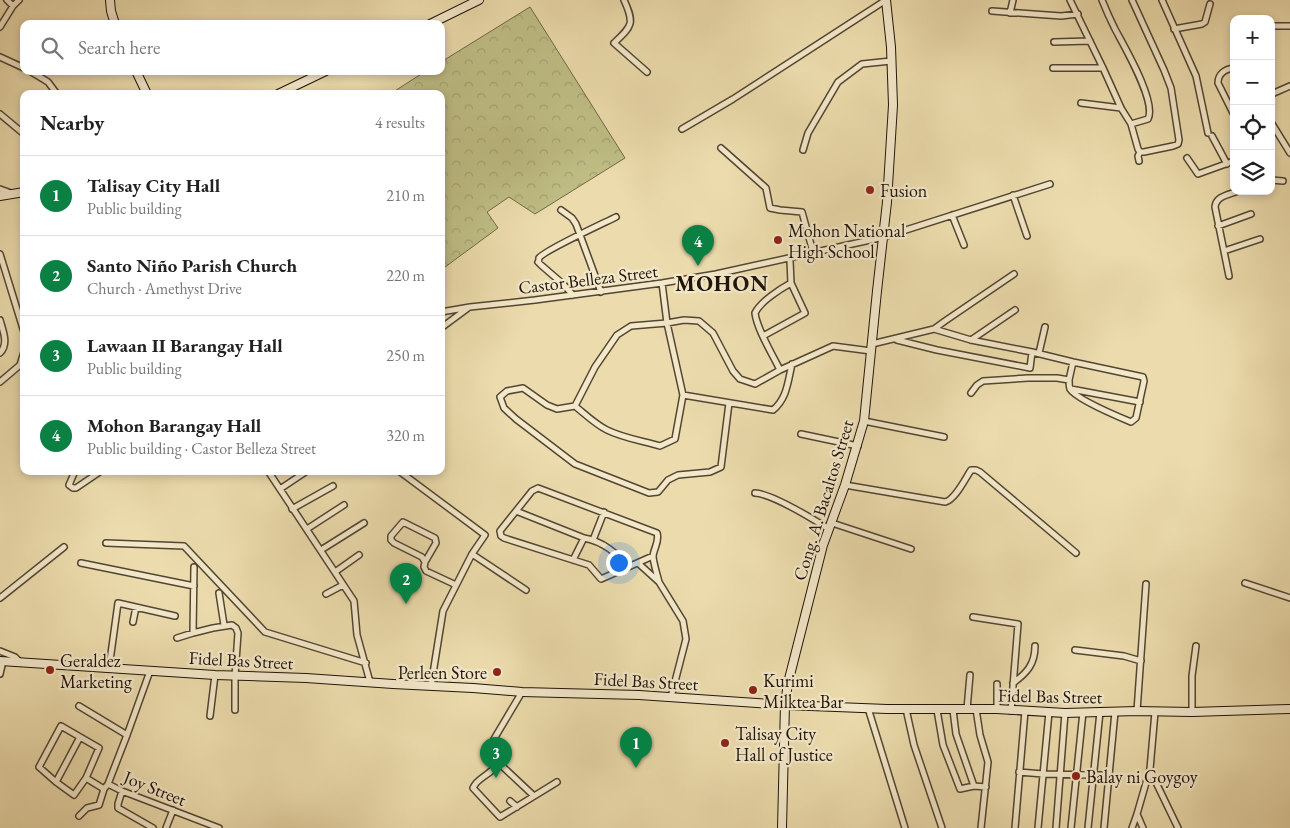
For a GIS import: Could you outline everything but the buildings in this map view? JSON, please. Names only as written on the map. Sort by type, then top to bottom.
[{"type":"street","points":[[7,0],[13,6]]},
{"type":"street","points":[[0,25],[19,0]]},
{"type":"street","points":[[110,0],[114,20]]},
{"type":"street","points":[[438,20],[479,0]]},
{"type":"street","points":[[624,0],[630,14],[631,23],[627,31],[614,43],[647,72]]},
{"type":"street","points":[[682,129],[733,99],[887,0]]},
{"type":"street","name":"Cong. A. Bacaltos Street","points":[[782,828],[785,705],[788,683],[823,545],[846,485],[864,421],[876,291],[884,237],[893,105],[887,0]]},
{"type":"street","points":[[1010,13],[1013,0]]},
{"type":"street","points":[[1070,0],[1121,108],[1131,124],[1140,152],[1138,156],[1139,161]]},
{"type":"street","points":[[1102,0],[1143,83],[1148,101],[1150,115],[1148,119],[1131,124]]},
{"type":"street","points":[[1132,0],[1171,88],[1179,140],[1178,144],[1173,146],[1140,152]]},
{"type":"street","points":[[1162,0],[1196,76],[1210,134],[1227,164]]},
{"type":"street","points":[[1174,29],[1205,22],[1210,4]]},
{"type":"street","points":[[992,11],[1060,16],[1078,14]]},
{"type":"street","points":[[1275,26],[1290,26]]},
{"type":"street","points":[[1054,42],[1090,41]]},
{"type":"street","points":[[0,57],[20,66]]},
{"type":"street","points":[[803,150],[808,133],[838,82],[862,64],[891,61]]},
{"type":"street","points":[[1053,68],[1103,68]]},
{"type":"street","points":[[1230,69],[1221,73],[1218,80],[1230,107]]},
{"type":"street","points":[[37,75],[48,82],[54,90]]},
{"type":"street","points":[[138,75],[145,90]]},
{"type":"street","points":[[286,90],[318,75]]},
{"type":"street","points":[[1275,93],[1290,86]]},
{"type":"street","points":[[1081,103],[1121,108]]},
{"type":"street","points":[[0,114],[20,131]]},
{"type":"street","points":[[1275,129],[1290,153]]},
{"type":"street","points":[[721,148],[766,188],[770,208],[802,212],[813,252]]},
{"type":"street","points":[[1187,158],[1198,174],[1230,163]]},
{"type":"street","points":[[1275,180],[1283,181]]},
{"type":"street","name":"Castor Belleza Street","points":[[445,311],[662,284],[716,274],[884,237],[1050,184]]},
{"type":"street","points":[[0,189],[13,194]]},
{"type":"street","points":[[0,196],[20,193]]},
{"type":"street","points":[[1229,276],[1218,226],[1215,202],[1230,194]]},
{"type":"street","points":[[1013,195],[1027,236]]},
{"type":"street","points":[[561,210],[572,218],[576,224],[601,292]]},
{"type":"street","points":[[1218,226],[1251,214]]},
{"type":"street","points":[[952,215],[964,245]]},
{"type":"street","points":[[573,295],[538,261],[541,256],[554,248],[616,217]]},
{"type":"street","points":[[1224,252],[1260,238]]},
{"type":"street","points":[[0,254],[20,319]]},
{"type":"street","points":[[763,336],[806,313],[791,283],[790,261]]},
{"type":"street","points":[[575,406],[595,367],[617,335],[631,326],[684,320],[699,321],[713,333],[733,371],[740,379],[755,384],[792,364],[833,346],[871,347],[934,329],[1014,274]]},
{"type":"street","points":[[780,370],[755,317],[756,310],[791,283]]},
{"type":"street","points":[[575,406],[606,430],[660,446],[675,439],[683,395],[667,323],[662,284]]},
{"type":"street","points":[[445,325],[470,307]]},
{"type":"street","points":[[971,340],[1015,310]]},
{"type":"street","points":[[0,320],[5,336],[5,344],[0,353]]},
{"type":"street","points":[[1039,353],[1045,327]]},
{"type":"street","points":[[934,329],[971,340],[1039,353],[1143,377],[1144,381],[1136,418],[1131,422],[1101,409],[1070,389],[1069,380],[1073,362]]},
{"type":"street","points":[[894,339],[936,350],[1030,368]]},
{"type":"street","points":[[1028,378],[1032,352]]},
{"type":"street","points":[[683,395],[773,410],[784,399],[792,364]]},
{"type":"street","points":[[0,382],[20,365]]},
{"type":"street","points":[[971,393],[977,385],[984,381],[1028,378],[1069,380]]},
{"type":"street","points":[[575,406],[557,409],[547,405],[523,388],[507,390],[500,397],[504,408],[510,414],[575,464],[649,493],[658,492],[668,480],[678,475],[710,472],[721,467],[729,403]]},
{"type":"street","points":[[1070,389],[1140,402]]},
{"type":"street","points":[[864,421],[944,437]]},
{"type":"street","points":[[801,434],[858,446]]},
{"type":"street","points":[[846,485],[945,502],[953,497],[970,470],[976,470],[1076,552]]},
{"type":"street","points":[[73,475],[69,485],[76,488],[95,475]]},
{"type":"street","points":[[271,475],[354,601],[357,635],[370,682]]},
{"type":"street","points":[[280,489],[301,475]]},
{"type":"street","points":[[404,475],[485,535],[472,554],[443,611],[431,686]]},
{"type":"street","points":[[292,509],[334,486]]},
{"type":"street","points":[[653,556],[601,579],[589,564],[503,537],[500,530],[532,491],[538,488],[657,533],[657,545],[653,556],[659,582]]},
{"type":"street","points":[[755,493],[763,494],[830,526],[910,549]]},
{"type":"street","points":[[307,528],[344,505]]},
{"type":"street","points":[[516,511],[584,538],[594,540],[617,554],[627,568]]},
{"type":"street","points":[[594,540],[604,512]]},
{"type":"street","points":[[424,562],[436,543],[434,538],[404,522],[401,523],[391,536],[391,540],[422,557],[426,571],[456,585]]},
{"type":"street","points":[[321,550],[364,523]]},
{"type":"street","points":[[573,560],[584,538]]},
{"type":"street","points":[[106,542],[184,546],[265,632],[366,663]]},
{"type":"street","points":[[0,598],[64,547]]},
{"type":"street","points":[[472,554],[526,590]]},
{"type":"street","points":[[335,572],[359,555]]},
{"type":"street","points":[[81,563],[194,586]]},
{"type":"street","points":[[638,563],[659,582],[683,621],[686,635],[684,649],[671,697]]},
{"type":"street","points":[[193,633],[194,567]]},
{"type":"street","points":[[1245,583],[1290,598]]},
{"type":"street","points":[[1137,711],[1146,584]]},
{"type":"street","points":[[326,594],[343,585]]},
{"type":"street","points":[[220,593],[224,626]]},
{"type":"street","points":[[109,668],[118,603],[175,616]]},
{"type":"street","points":[[133,622],[136,607]]},
{"type":"street","points":[[973,616],[1018,624],[1014,684],[1010,711]]},
{"type":"street","points":[[177,638],[232,624],[236,628],[238,633],[235,710]]},
{"type":"street","points":[[1014,684],[1032,664],[1035,646]]},
{"type":"street","points":[[1192,712],[1192,676],[1196,646]]},
{"type":"street","points":[[1075,650],[1124,656],[1141,661]]},
{"type":"street","points":[[0,651],[22,663]]},
{"type":"street","points":[[0,674],[2,661]]},
{"type":"street","name":"Fidel Bas Street","points":[[2,661],[215,675],[298,678],[522,692],[671,697],[785,705],[937,710],[997,709],[1065,713],[1290,709]]},
{"type":"street","points":[[79,816],[87,808],[99,804],[150,671]]},
{"type":"street","points":[[210,716],[215,675]]},
{"type":"street","points":[[968,709],[970,675]]},
{"type":"street","points":[[997,684],[997,709]]},
{"type":"street","points":[[522,692],[494,739],[497,762],[491,772],[474,784],[473,788],[500,817],[557,782]]},
{"type":"street","points":[[79,706],[127,735]]},
{"type":"street","points":[[868,708],[905,828]]},
{"type":"street","points":[[906,709],[914,745],[942,828]]},
{"type":"street","points":[[976,709],[980,735],[988,762],[981,828]]},
{"type":"street","points":[[937,710],[943,745],[960,789],[974,786],[986,787]]},
{"type":"street","points":[[953,710],[956,734],[974,786]]},
{"type":"street","points":[[1015,828],[1025,711]]},
{"type":"street","points":[[1038,828],[1049,712]]},
{"type":"street","points":[[1070,828],[1083,712]]},
{"type":"street","points":[[1088,828],[1100,712]]},
{"type":"street","points":[[1104,828],[1115,712]]},
{"type":"street","points":[[1132,828],[1150,769],[1156,712]]},
{"type":"street","points":[[1056,828],[1065,713]]},
{"type":"street","points":[[61,726],[80,738],[99,748],[86,778],[74,795],[38,768],[61,726]]},
{"type":"street","points":[[56,782],[80,738]]},
{"type":"street","points":[[497,762],[534,796]]},
{"type":"street","points":[[1150,769],[1178,828]]},
{"type":"street","points":[[1019,772],[1109,776]]},
{"type":"street","name":"Joy Street","points":[[86,778],[219,828]]},
{"type":"street","points":[[122,791],[118,808],[152,828]]},
{"type":"street","points":[[510,800],[517,807]]},
{"type":"street","points":[[166,828],[173,810]]},
{"type":"street","points":[[1137,814],[1143,828]]},
{"type":"green space","points":[[530,7],[625,158],[535,214],[509,197],[487,212],[498,228],[445,267],[445,90],[396,90],[420,75],[445,75],[445,60]]},
{"type":"place","name":"Fusion","points":[[870,190]]},
{"type":"place","name":"Mohon National High School","points":[[778,240]]},
{"type":"place","name":"Mohon Barangay Hall","points":[[698,266]]},
{"type":"place","name":"Santo Niño Parish Church","points":[[406,604]]},
{"type":"place","name":"Geraldez Marketing","points":[[50,670]]},
{"type":"place","name":"Perleen Store","points":[[497,672]]},
{"type":"place","name":"Kurimi Milktea Bar","points":[[753,690]]},
{"type":"place","name":"Talisay City Hall of Justice","points":[[725,743]]},
{"type":"place","name":"Talisay City Hall","points":[[636,768]]},
{"type":"place","name":"Balay ni Goygoy","points":[[1076,776]]},
{"type":"place","name":"Lawaan II Barangay Hall","points":[[496,778]]},
{"type":"district","name":"MOHON","points":[[722,283]]}]
